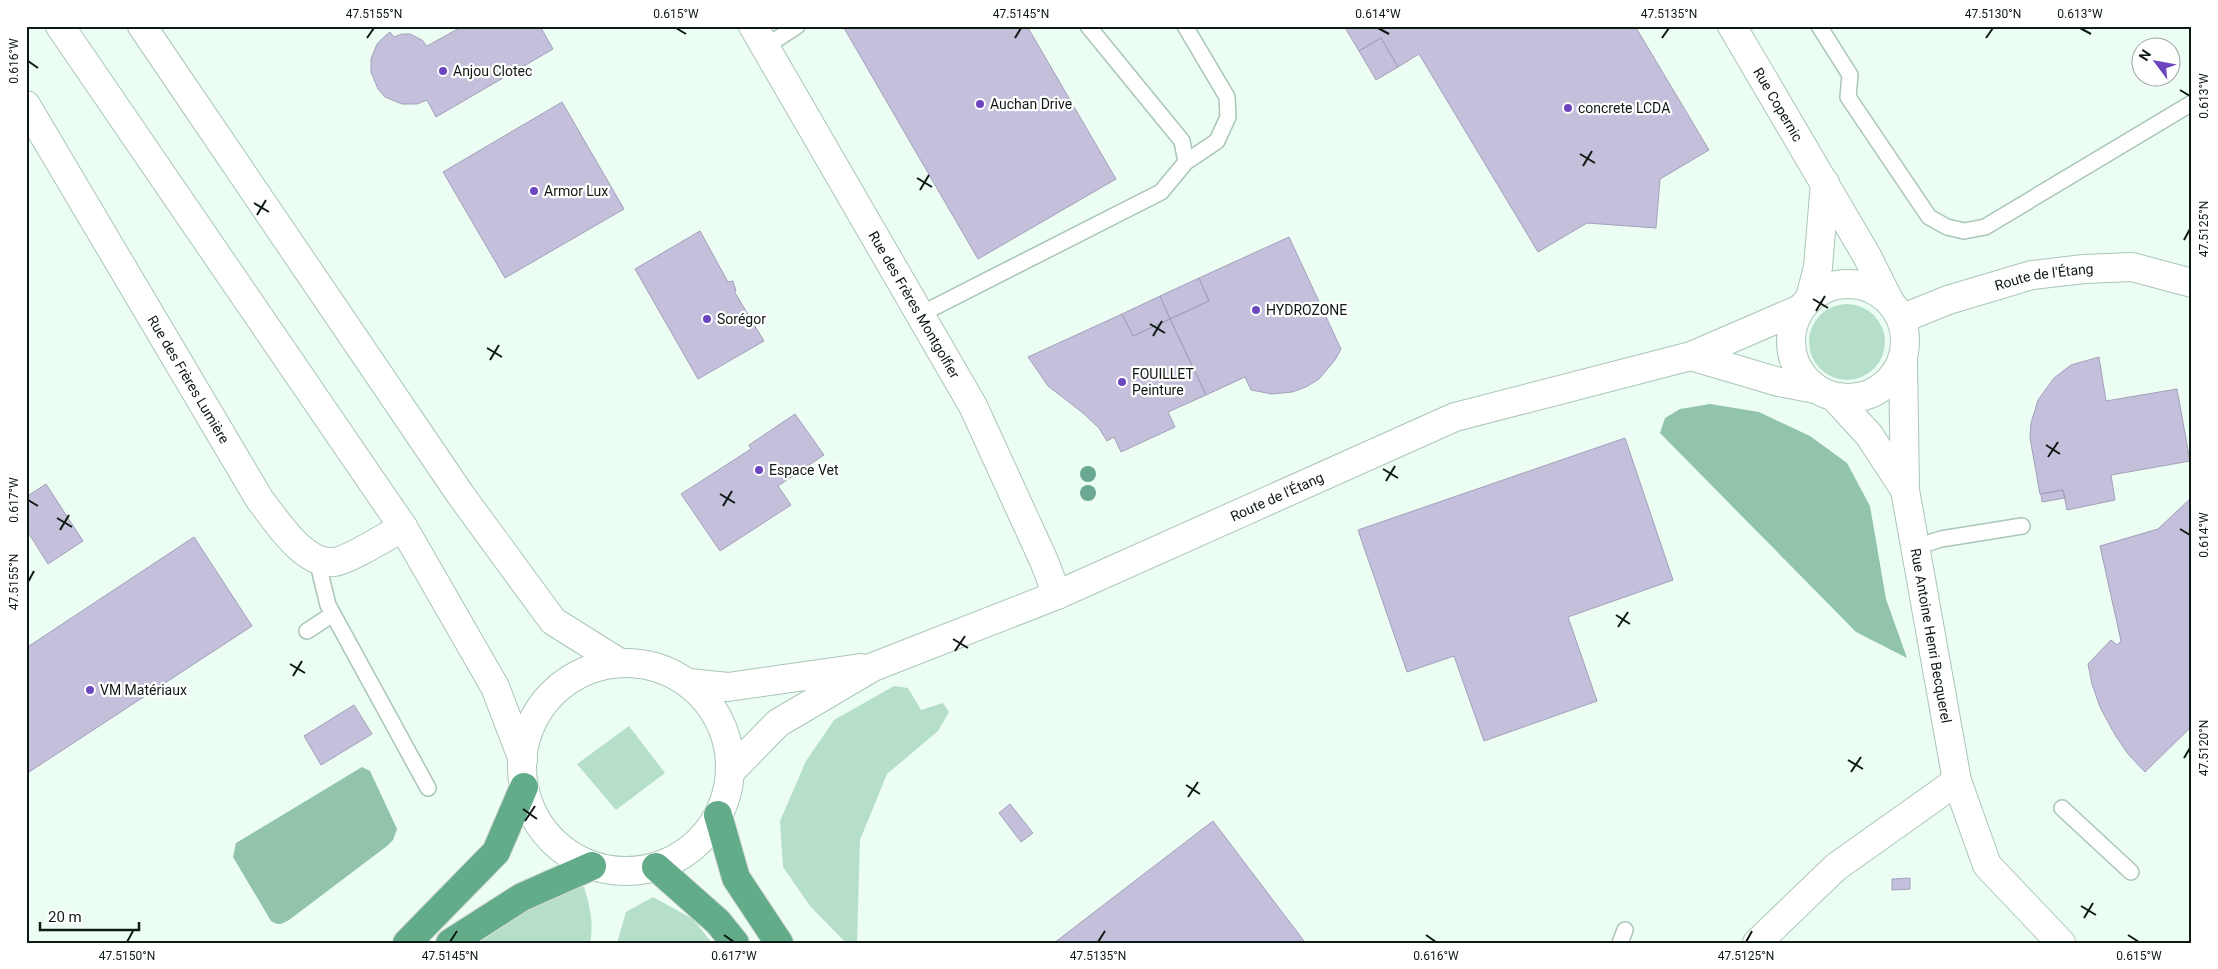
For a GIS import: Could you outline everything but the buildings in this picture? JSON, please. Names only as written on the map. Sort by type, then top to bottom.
[{"type":"highway","points":[[407,943],[496,852],[524,787]]},
{"type":"highway","points":[[718,815],[736,878],[779,943]]},
{"type":"highway","points":[[450,943],[522,897],[592,866]]},
{"type":"highway","points":[[656,867],[718,922],[735,943]]},
{"type":"street","points":[[60,26],[402,527],[494,687],[523,760]]},
{"type":"street","points":[[142,26],[460,494],[553,621],[620,663]]},
{"type":"street","name":"Rue Copernic","points":[[1732,26],[1826,183],[1895,310]]},
{"type":"street","name":"Rue des Frères Montgolfier","points":[[759,37],[973,406],[1044,561],[1057,595]]},
{"type":"street","name":"Rue des Frères Lumière","points":[[26,105],[260,500],[290,540],[317,560]]},
{"type":"street","points":[[1826,183],[1818,267],[1805,303],[1791,332],[1792,353],[1800,374],[1825,393],[1869,435],[1905,490]]},
{"type":"street","name":"Route de l'Étang","points":[[1895,310],[1948,300],[2032,275],[2084,269],[2132,267],[2192,283]]},
{"type":"street","points":[[1691,356],[1779,382],[1825,393],[1861,398],[1876,392],[1895,375],[1902,360],[1906,344],[1895,310],[1871,288],[1847,284],[1831,286],[1805,303]]},
{"type":"street","name":"Route de l'Étang","points":[[873,667],[1057,595],[1455,417],[1691,356],[1805,303]]},
{"type":"street","points":[[1902,360],[1905,490]]},
{"type":"street","name":"Rue Antoine Henri Becquerel","points":[[1905,490],[1957,780],[1987,865],[2062,943]]},
{"type":"street","points":[[317,560],[334,562],[402,527]]},
{"type":"street","points":[[620,663],[649,666],[670,673],[689,684],[709,704],[717,716],[728,742],[731,771],[725,801],[707,832],[681,856],[656,867],[623,872],[592,866],[568,854],[548,835],[533,813],[524,787],[523,760],[529,731],[535,717],[554,693],[578,676],[605,665],[620,663]]},
{"type":"street","points":[[689,684],[728,687],[873,667]]},
{"type":"street","points":[[731,771],[778,723],[873,667]]},
{"type":"street","points":[[1757,943],[1836,867],[1957,780]]},
{"type":"lane","points":[[759,37],[797,26]]},
{"type":"lane","points":[[1088,26],[1182,141],[1186,162]]},
{"type":"lane","points":[[921,314],[1161,192],[1186,162],[1217,141],[1228,117],[1227,97],[1185,26]]},
{"type":"lane","points":[[1819,26],[1850,75],[1848,97],[1915,198],[1929,216],[1946,227],[1964,231],[1985,226],[2192,102]]},
{"type":"lane","points":[[1916,547],[1941,540],[2022,526]]},
{"type":"lane","points":[[317,560],[328,605],[428,788]]},
{"type":"lane","points":[[307,631],[333,614]]},
{"type":"lane","points":[[2062,808],[2131,872]]},
{"type":"shaded area","points":[[1840,304],[1854,304],[1868,310],[1879,321],[1885,335],[1882,357],[1874,369],[1854,380],[1840,380],[1826,374],[1815,363],[1809,349],[1809,335],[1815,321],[1826,310]]},
{"type":"shaded area","points":[[1710,404],[1759,412],[1810,436],[1847,463],[1870,506],[1886,599],[1907,658],[1856,632],[1660,433],[1665,418],[1680,409]]},
{"type":"shaded area","points":[[894,686],[908,688],[921,710],[943,703],[949,712],[938,731],[887,774],[860,840],[857,943],[846,943],[810,906],[783,867],[780,821],[806,761],[834,720]]},
{"type":"shaded area","points":[[629,726],[665,773],[616,810],[577,764]]},
{"type":"shaded area","points":[[362,767],[370,771],[397,829],[393,840],[289,920],[280,924],[273,923],[233,857],[236,843]]},
{"type":"shaded area","points":[[584,887],[591,915],[590,943],[469,943],[564,888]]},
{"type":"shaded area","points":[[653,897],[693,919],[712,943],[617,943],[626,912]]},
{"type":"place","name":"Anjou Clotec","points":[[443,71]]},
{"type":"place","name":"Auchan Drive","points":[[980,104]]},
{"type":"place","name":"concrete LCDA","points":[[1568,108]]},
{"type":"place","name":"Armor Lux","points":[[534,191]]},
{"type":"place","name":"HYDROZONE","points":[[1256,310]]},
{"type":"place","name":"Sorégor","points":[[707,319]]},
{"type":"place","name":"FOUILLET Peinture","points":[[1122,382]]},
{"type":"place","name":"Espace Vet","points":[[759,470]]},
{"type":"place","name":"VM Matériaux","points":[[90,690]]}]
